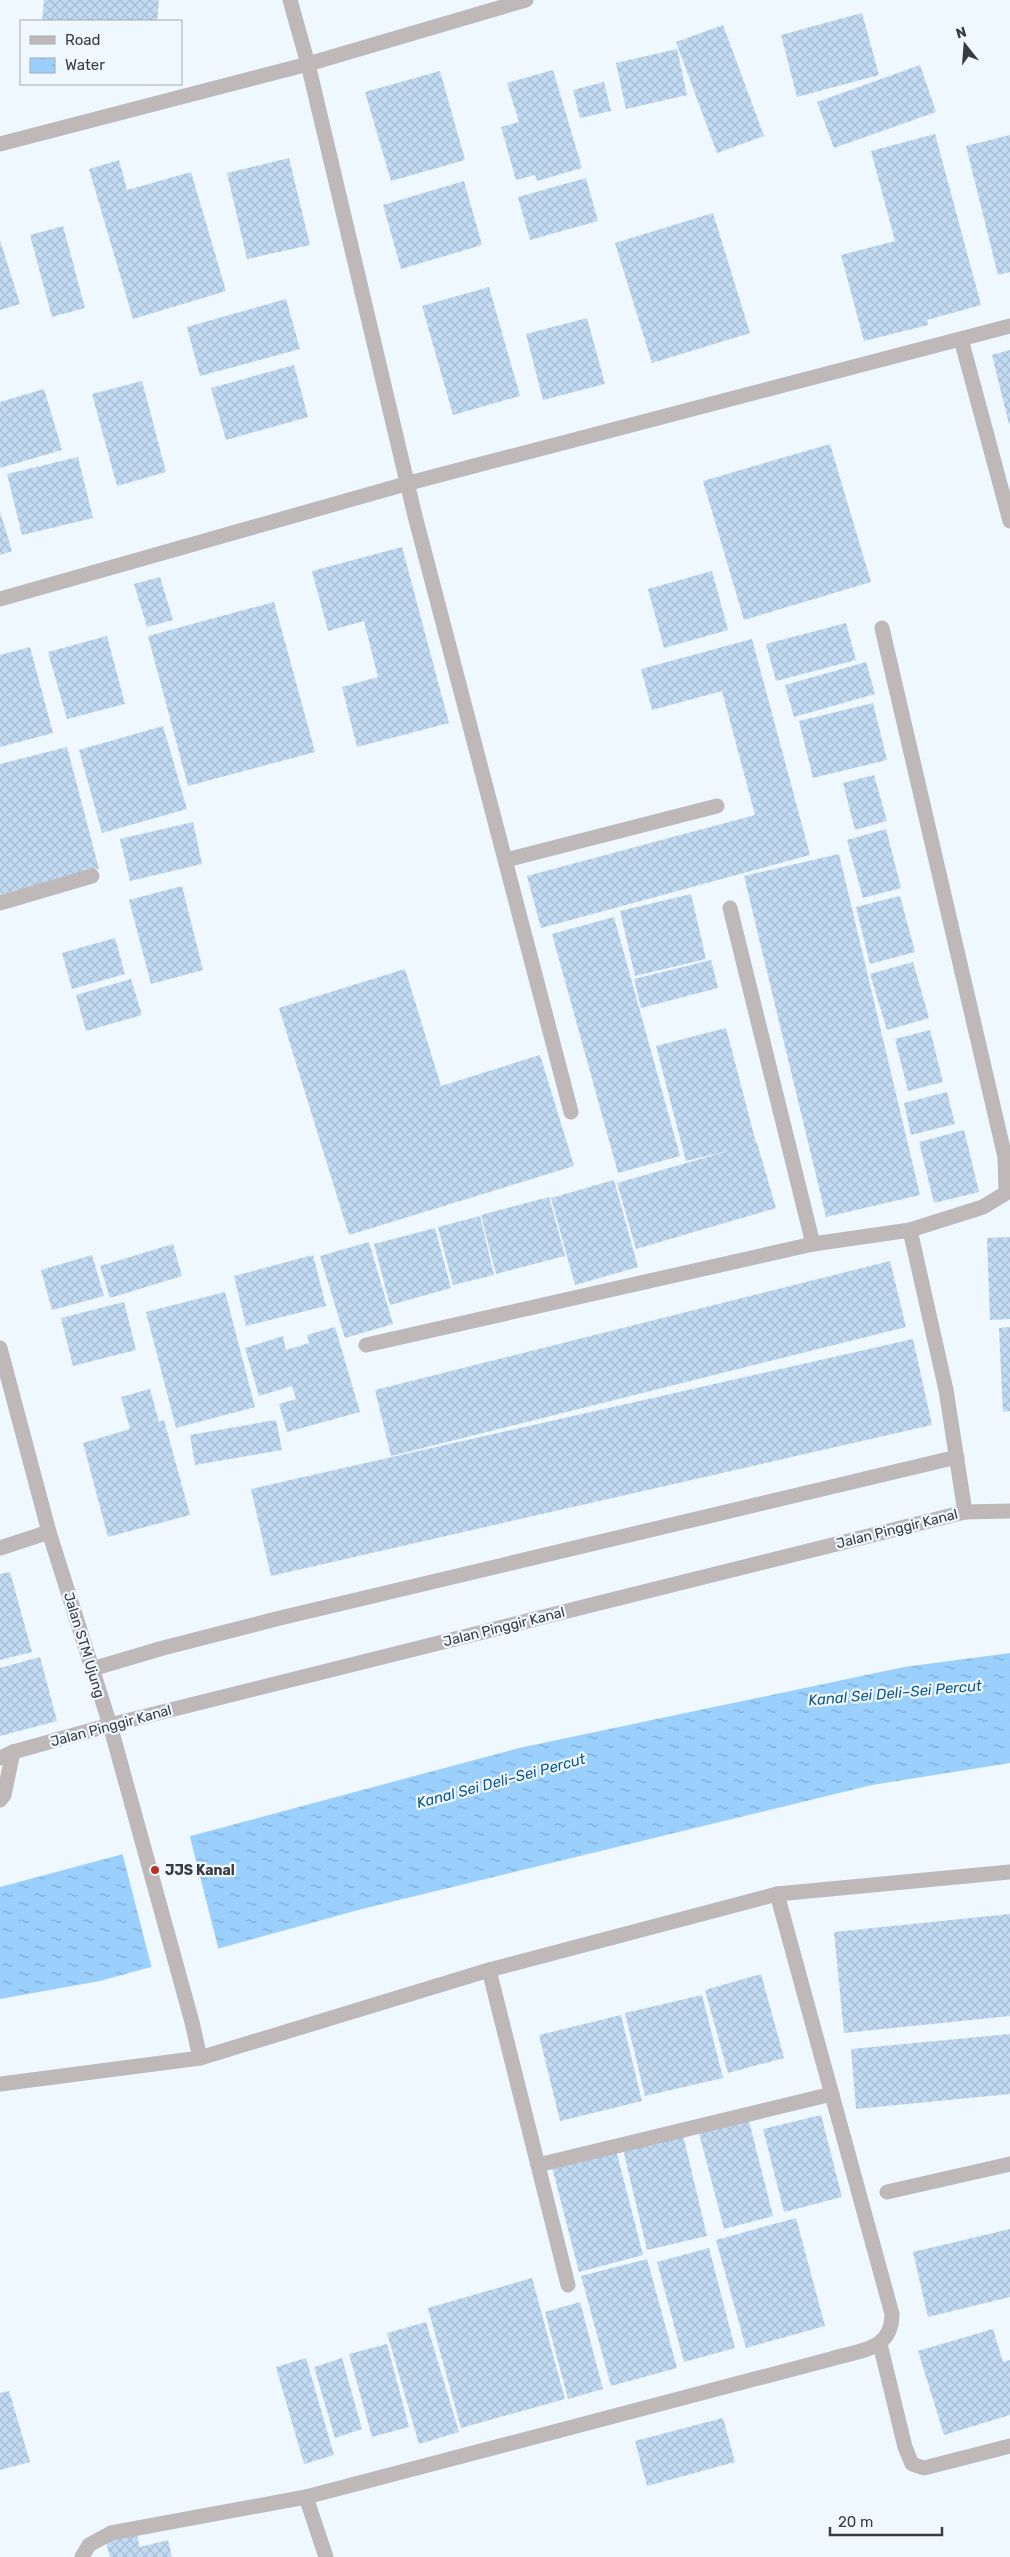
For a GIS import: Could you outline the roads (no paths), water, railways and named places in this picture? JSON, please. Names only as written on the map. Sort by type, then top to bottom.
[{"type":"street","points":[[290,0],[308,64],[408,483],[571,1112]]},
{"type":"street","points":[[0,144],[308,64],[526,0]]},
{"type":"street","points":[[0,599],[408,483],[1010,326]]},
{"type":"street","points":[[962,339],[1010,521]]},
{"type":"street","points":[[366,1345],[813,1244],[910,1230],[983,1207],[1008,1193],[1005,1157],[882,628]]},
{"type":"street","points":[[506,860],[717,806]]},
{"type":"street","points":[[0,903],[92,876]]},
{"type":"street","points":[[730,908],[813,1244]]},
{"type":"street","points":[[910,1230],[946,1390],[965,1512]]},
{"type":"street","name":"Jalan STM Ujung","points":[[0,1348],[49,1532],[110,1726],[192,2022],[200,2058]]},
{"type":"street","points":[[92,1669],[163,1648],[276,1619],[957,1458]]},
{"type":"street","name":"Jalan Pinggir Kanal","points":[[6,1755],[110,1726],[965,1512],[1010,1511]]},
{"type":"street","points":[[0,1548],[49,1532]]},
{"type":"street","points":[[0,1800],[4,1795],[6,1755]]},
{"type":"street","points":[[0,2084],[200,2058],[489,1970],[777,1894],[1010,1872]]},
{"type":"street","points":[[82,2557],[89,2545],[111,2533],[306,2497],[832,2359],[880,2344],[892,2329],[892,2314],[777,1894]]},
{"type":"street","points":[[489,1970],[568,2285]]},
{"type":"street","points":[[538,2165],[832,2094]]},
{"type":"street","points":[[887,2192],[1010,2164]]},
{"type":"street","points":[[880,2344],[905,2447],[912,2464],[924,2468],[1010,2446]]},
{"type":"street","points":[[306,2497],[326,2557]]},
{"type":"water","name":"Kanal Sei Deli–Sei Percut","points":[[1010,1653],[1010,1763],[872,1785],[362,1909],[100,1981],[0,1999],[0,1887],[519,1748],[904,1667]]},
{"type":"place","name":"JJS Kanal","points":[[155,1870]]}]
